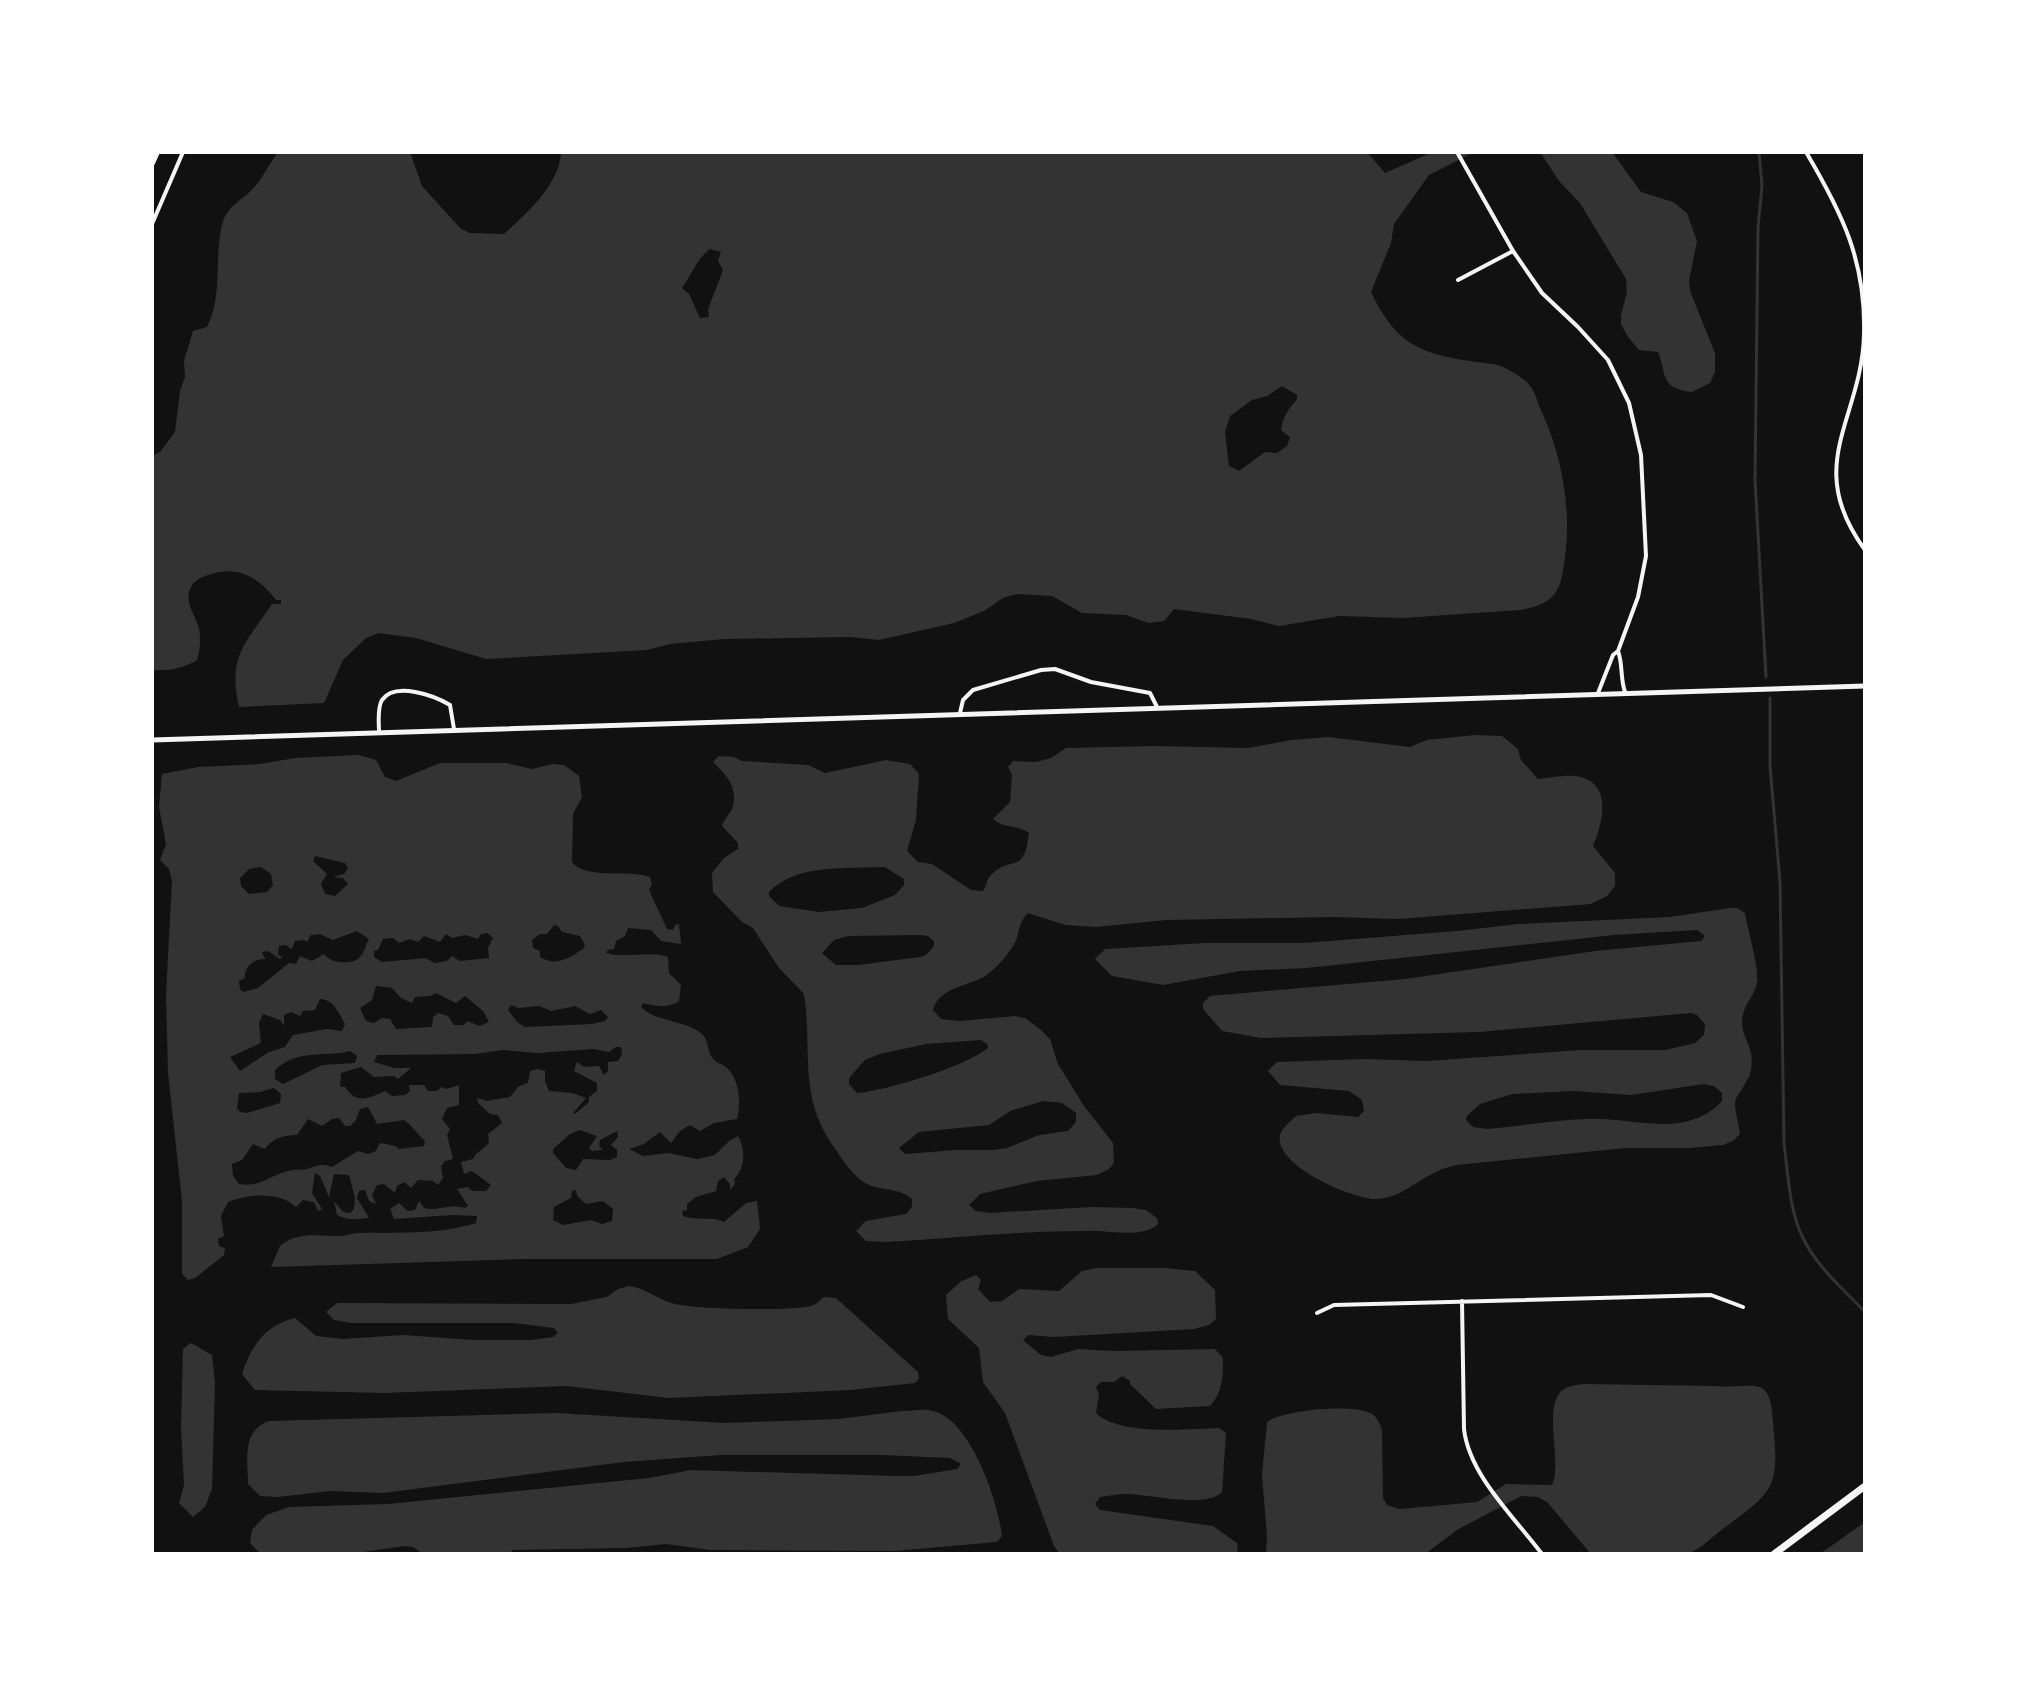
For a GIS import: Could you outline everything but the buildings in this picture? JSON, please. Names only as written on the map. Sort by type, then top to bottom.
[{"type":"main road","points":[[152,163],[157,152]]},
{"type":"main road","points":[[1774,1554],[1865,1486]]},
{"type":"street","points":[[152,224],[183,152]]},
{"type":"street","points":[[1457,152],[1513,251],[1542,293],[1608,360],[1629,403],[1641,455],[1646,556],[1638,597],[1598,693]]},
{"type":"street","points":[[1806,152],[1844,221],[1857,260],[1863,299],[1861,363],[1836,455],[1841,506],[1865,550]]},
{"type":"street","points":[[1458,280],[1513,251]]},
{"type":"street","points":[[1618,651],[1625,692]]},
{"type":"street","points":[[960,713],[963,700],[973,690],[1041,670],[1055,669],[1091,682],[1150,693],[1157,707]]},
{"type":"street","points":[[152,740],[1865,686]]},
{"type":"street","points":[[379,732],[381,701],[388,694],[403,690],[450,705],[454,729]]},
{"type":"street","points":[[1317,1313],[1334,1305],[1711,1295],[1743,1307]]},
{"type":"street","points":[[1462,1301],[1465,1438],[1472,1461],[1542,1554]]},
{"type":"shaded area","points":[[278,152],[410,152],[422,186],[461,229],[470,233],[504,234],[548,187],[555,176],[561,152],[1367,152],[1385,173],[1433,152],[1474,152],[1429,175],[1394,224],[1391,243],[1371,292],[1389,323],[1410,342],[1436,354],[1501,366],[1532,388],[1554,443],[1566,500],[1567,538],[1561,579],[1549,600],[1520,610],[1403,618],[1339,616],[1279,626],[1251,619],[1174,609],[1164,621],[1149,623],[1126,615],[1082,613],[1052,596],[1017,594],[954,623],[879,640],[850,637],[724,639],[670,644],[647,650],[486,659],[416,638],[379,633],[366,638],[343,660],[324,703],[239,707],[236,674],[242,650],[272,604],[281,604],[281,600],[276,600],[256,580],[240,573],[222,572],[200,578],[191,587],[188,598],[200,633],[197,660],[175,669],[152,670],[152,456],[160,452],[175,432],[180,391],[185,377],[184,361],[193,331],[207,327],[212,314],[223,221],[229,210],[257,184]],"holes":[[[710,249],[721,252],[718,261],[723,270],[708,309],[709,317],[700,318],[689,294],[682,288]],[[1282,386],[1297,395],[1286,413],[1281,430],[1290,437],[1287,446],[1277,453],[1265,452],[1239,471],[1229,466],[1225,432],[1230,416],[1252,400],[1267,396]]]},
{"type":"shaded area","points":[[1540,152],[1612,152],[1641,192],[1673,202],[1687,213],[1697,241],[1690,291],[1715,353],[1715,372],[1710,383],[1692,392],[1674,387],[1666,379],[1658,352],[1639,350],[1628,337],[1621,324],[1627,292],[1626,279],[1580,203],[1559,181]]},
{"type":"shaded area","points":[[1475,735],[1502,736],[1518,749],[1521,760],[1538,779],[1573,776],[1593,783],[1602,798],[1602,808],[1593,846],[1615,873],[1615,886],[1607,896],[1591,904],[1398,919],[1166,920],[1096,927],[1065,925],[1028,913],[1013,946],[998,965],[981,978],[949,991],[933,1010],[941,1019],[959,1021],[1015,1016],[1025,1018],[1041,1030],[1050,1039],[1058,1064],[1084,1106],[1113,1143],[1114,1163],[1097,1175],[1037,1181],[980,1194],[969,1205],[976,1211],[990,1213],[1091,1207],[1133,1208],[1146,1210],[1157,1218],[1158,1224],[1146,1231],[1129,1233],[1044,1232],[886,1242],[866,1241],[856,1231],[866,1221],[906,1214],[912,1207],[912,1199],[865,1183],[836,1150],[824,1131],[811,1093],[804,994],[779,968],[753,928],[742,922],[713,892],[712,873],[724,858],[738,849],[738,843],[722,826],[732,809],[734,794],[727,777],[713,762],[719,756],[742,761],[808,765],[825,773],[886,760],[910,764],[919,774],[916,820],[907,851],[918,862],[932,864],[971,890],[983,891],[990,876],[1020,860],[1027,846],[1029,833],[993,819],[1010,802],[1012,775],[1008,767],[1013,761],[1036,762],[1051,758],[1066,748],[1248,748],[1328,737],[1410,747],[1427,740]],"holes":[[[885,867],[904,879],[904,885],[895,895],[862,908],[819,912],[779,906],[769,896],[769,892],[780,883],[794,876],[839,868]],[[921,935],[934,941],[934,946],[920,957],[836,965],[822,953],[834,940],[848,936]],[[981,1040],[988,1048],[962,1063],[888,1087],[857,1093],[849,1084],[849,1078],[865,1060],[926,1044]],[[1043,1101],[1062,1103],[1076,1113],[1076,1122],[1068,1131],[1039,1135],[1007,1148],[905,1154],[899,1148],[919,1132],[989,1125],[1010,1111]]]},
{"type":"shaded area","points":[[359,755],[376,760],[385,777],[396,781],[440,763],[506,763],[532,769],[564,765],[579,776],[582,797],[573,814],[572,862],[597,873],[650,877],[652,884],[649,890],[667,929],[673,930],[679,924],[681,944],[661,941],[651,930],[628,928],[625,936],[616,941],[614,949],[606,953],[668,957],[669,973],[681,985],[679,1001],[666,1006],[643,1003],[641,1007],[655,1016],[702,1034],[714,1060],[731,1072],[738,1092],[737,1119],[714,1123],[700,1131],[690,1125],[680,1131],[671,1143],[660,1132],[644,1144],[629,1149],[643,1156],[668,1153],[697,1159],[715,1155],[738,1136],[743,1159],[734,1179],[735,1184],[730,1190],[730,1184],[724,1177],[718,1181],[716,1191],[696,1197],[687,1204],[687,1210],[682,1211],[683,1216],[724,1222],[746,1203],[757,1201],[760,1229],[748,1247],[717,1259],[523,1259],[271,1267],[280,1246],[301,1236],[433,1231],[476,1223],[477,1216],[394,1219],[390,1209],[399,1203],[408,1211],[415,1210],[419,1201],[429,1209],[465,1208],[468,1206],[457,1189],[468,1187],[472,1191],[486,1191],[491,1185],[472,1171],[464,1174],[461,1162],[473,1159],[489,1143],[488,1134],[502,1123],[498,1115],[490,1114],[478,1103],[477,1098],[487,1101],[510,1097],[519,1086],[528,1083],[530,1071],[538,1069],[545,1071],[549,1091],[586,1098],[575,1114],[597,1091],[597,1083],[574,1071],[577,1062],[584,1067],[599,1066],[604,1075],[608,1071],[608,1062],[618,1061],[622,1055],[621,1047],[616,1047],[609,1052],[593,1049],[538,1053],[503,1050],[475,1054],[377,1055],[374,1062],[394,1068],[411,1068],[398,1079],[394,1076],[374,1077],[361,1067],[341,1073],[340,1087],[364,1098],[385,1091],[392,1096],[405,1095],[410,1091],[409,1085],[424,1085],[428,1091],[437,1091],[442,1087],[447,1089],[459,1085],[459,1105],[447,1108],[442,1119],[450,1129],[447,1135],[453,1159],[441,1166],[443,1178],[438,1185],[433,1181],[418,1180],[411,1188],[404,1182],[397,1186],[395,1193],[384,1184],[377,1185],[372,1195],[376,1204],[369,1201],[365,1190],[359,1191],[357,1198],[369,1218],[361,1219],[337,1215],[334,1201],[343,1212],[350,1213],[354,1209],[355,1198],[349,1175],[334,1174],[329,1197],[320,1176],[315,1173],[312,1193],[322,1209],[318,1211],[314,1202],[303,1200],[296,1207],[273,1196],[245,1197],[228,1202],[221,1216],[224,1236],[218,1239],[219,1246],[225,1248],[224,1255],[195,1278],[188,1280],[182,1274],[182,1201],[168,1073],[166,995],[172,881],[169,869],[160,860],[166,844],[159,807],[162,774],[198,767],[260,764],[295,758]],"holes":[[[315,856],[345,863],[348,868],[344,874],[333,877],[343,878],[348,884],[335,896],[325,894],[321,884],[327,874],[313,861]],[[261,867],[271,874],[273,885],[267,892],[249,894],[241,886],[240,878],[249,869]],[[554,925],[562,932],[580,936],[585,945],[567,958],[552,961],[540,957],[540,951],[533,948],[532,940],[540,934],[547,934]],[[357,931],[369,939],[361,955],[352,962],[336,961],[324,954],[312,961],[300,956],[296,964],[289,963],[258,988],[243,992],[240,989],[239,981],[245,978],[248,967],[257,960],[265,959],[262,952],[268,951],[280,959],[283,957],[278,955],[279,946],[292,949],[295,941],[307,942],[311,935],[320,934],[333,940]],[[487,933],[493,938],[488,948],[489,958],[460,961],[452,956],[447,961],[435,963],[425,958],[382,962],[374,957],[374,951],[378,950],[383,939],[393,938],[399,943],[410,939],[418,942],[424,936],[440,942],[446,934],[452,938],[465,935],[478,939],[481,934]],[[376,986],[392,988],[401,998],[412,1003],[415,997],[436,993],[456,1003],[465,996],[483,1011],[489,1022],[480,1026],[467,1021],[464,1025],[454,1025],[448,1016],[438,1013],[433,1017],[432,1027],[396,1029],[390,1019],[382,1018],[374,1023],[366,1021],[360,1008],[372,1000]],[[320,999],[325,1000],[336,1008],[345,1024],[342,1031],[327,1029],[293,1035],[285,1047],[269,1052],[240,1071],[230,1057],[261,1043],[259,1023],[263,1014],[280,1020],[284,1026],[284,1015],[291,1012],[300,1016],[303,1011],[315,1010]],[[511,1005],[518,1008],[539,1006],[551,1011],[575,1006],[590,1014],[601,1010],[608,1017],[605,1021],[592,1024],[525,1027],[508,1010]],[[350,1051],[357,1056],[355,1063],[322,1065],[283,1084],[275,1079],[275,1070],[302,1056]],[[274,1088],[281,1094],[280,1103],[247,1113],[237,1108],[239,1093]],[[368,1107],[377,1124],[404,1120],[425,1141],[424,1146],[399,1149],[380,1143],[376,1151],[368,1154],[358,1151],[332,1167],[322,1165],[290,1170],[246,1185],[239,1184],[233,1176],[232,1164],[242,1160],[253,1144],[265,1149],[279,1138],[297,1135],[308,1119],[322,1126],[332,1119],[339,1118],[345,1126],[356,1120],[360,1109]],[[580,1130],[597,1136],[589,1148],[592,1151],[603,1150],[599,1146],[600,1140],[617,1131],[618,1137],[611,1145],[617,1150],[617,1157],[610,1160],[583,1159],[576,1170],[566,1168],[553,1149],[570,1134]],[[576,1190],[577,1196],[586,1204],[603,1201],[613,1209],[612,1221],[602,1224],[591,1220],[563,1225],[553,1220],[554,1207],[571,1198],[572,1191]]]},
{"type":"shaded area","points":[[1730,908],[1745,913],[1757,982],[1743,1016],[1752,1062],[1750,1075],[1735,1103],[1740,1134],[1733,1141],[1690,1148],[1625,1148],[1456,1165],[1440,1170],[1401,1192],[1377,1199],[1334,1187],[1301,1169],[1289,1158],[1281,1146],[1280,1135],[1296,1116],[1316,1113],[1358,1117],[1364,1111],[1362,1100],[1349,1091],[1280,1085],[1268,1071],[1277,1062],[1365,1059],[1427,1061],[1581,1050],[1666,1050],[1695,1043],[1704,1035],[1705,1024],[1691,1013],[1479,1032],[1261,1038],[1222,1031],[1203,1009],[1203,1003],[1210,996],[1405,979],[1595,951],[1701,941],[1705,936],[1697,930],[1614,935],[1307,968],[1240,971],[1163,985],[1112,976],[1095,959],[1105,949],[1205,943],[1304,943],[1518,924],[1670,917]],"holes":[[[1704,1084],[1714,1086],[1722,1093],[1722,1101],[1708,1113],[1675,1123],[1587,1119],[1488,1129],[1473,1127],[1466,1120],[1480,1104],[1512,1094],[1573,1091],[1631,1095]]]},
{"type":"shaded area","points":[[1097,1268],[1195,1271],[1215,1290],[1216,1319],[1209,1325],[1194,1329],[1054,1337],[1028,1335],[1023,1340],[1041,1355],[1051,1357],[1078,1349],[1215,1349],[1223,1358],[1222,1377],[1218,1395],[1210,1406],[1156,1409],[1122,1376],[1114,1382],[1101,1382],[1096,1387],[1099,1395],[1096,1413],[1107,1420],[1137,1428],[1219,1428],[1226,1433],[1222,1492],[1214,1497],[1191,1500],[1123,1494],[1100,1497],[1095,1504],[1100,1510],[1213,1526],[1237,1543],[1238,1554],[1060,1554],[1054,1546],[1005,1413],[983,1382],[979,1348],[948,1319],[946,1295],[960,1282],[976,1275],[981,1280],[978,1289],[990,1302],[1002,1301],[1019,1289],[1059,1291],[1082,1271]]},
{"type":"shaded area","points":[[629,1286],[675,1304],[702,1307],[804,1307],[814,1305],[824,1297],[836,1298],[918,1372],[919,1379],[915,1383],[851,1390],[669,1398],[567,1386],[384,1393],[255,1390],[242,1374],[250,1354],[267,1331],[295,1318],[316,1336],[343,1339],[403,1335],[531,1340],[553,1337],[558,1333],[554,1328],[514,1323],[352,1323],[334,1320],[326,1312],[337,1303],[571,1304],[607,1297]]},
{"type":"shaded area","points":[[191,1343],[212,1355],[215,1383],[212,1489],[205,1507],[193,1517],[179,1503],[184,1485],[181,1427],[183,1349]]},
{"type":"shaded area","points":[[1583,1384],[1762,1388],[1770,1399],[1775,1444],[1774,1474],[1770,1485],[1754,1505],[1698,1549],[1682,1554],[1591,1554],[1547,1502],[1538,1497],[1521,1496],[1457,1530],[1425,1554],[1266,1554],[1262,1475],[1267,1422],[1288,1414],[1319,1409],[1350,1409],[1372,1414],[1382,1430],[1383,1498],[1387,1505],[1400,1509],[1477,1502],[1506,1484],[1552,1485],[1555,1475],[1553,1420],[1557,1396],[1564,1389]]},
{"type":"shaded area","points":[[902,1411],[933,1411],[959,1429],[980,1464],[995,1503],[1002,1536],[997,1542],[894,1551],[710,1550],[666,1544],[626,1548],[513,1550],[509,1554],[423,1554],[405,1546],[356,1553],[261,1554],[250,1543],[252,1530],[266,1515],[289,1507],[388,1504],[649,1478],[691,1470],[914,1476],[957,1469],[961,1464],[950,1458],[882,1455],[721,1455],[624,1462],[383,1493],[330,1491],[260,1496],[248,1484],[248,1447],[254,1432],[269,1421],[557,1413],[724,1423],[838,1419]]},
{"type":"shaded area","points":[[1865,1522],[1865,1554],[1820,1554]]},
{"type":"waterway","points":[[1759,152],[1762,186],[1758,227],[1755,480],[1766,677]]},
{"type":"waterway","points":[[1770,698],[1770,766],[1780,882],[1784,1144],[1790,1190],[1794,1214],[1808,1247],[1830,1276],[1865,1312]]}]
